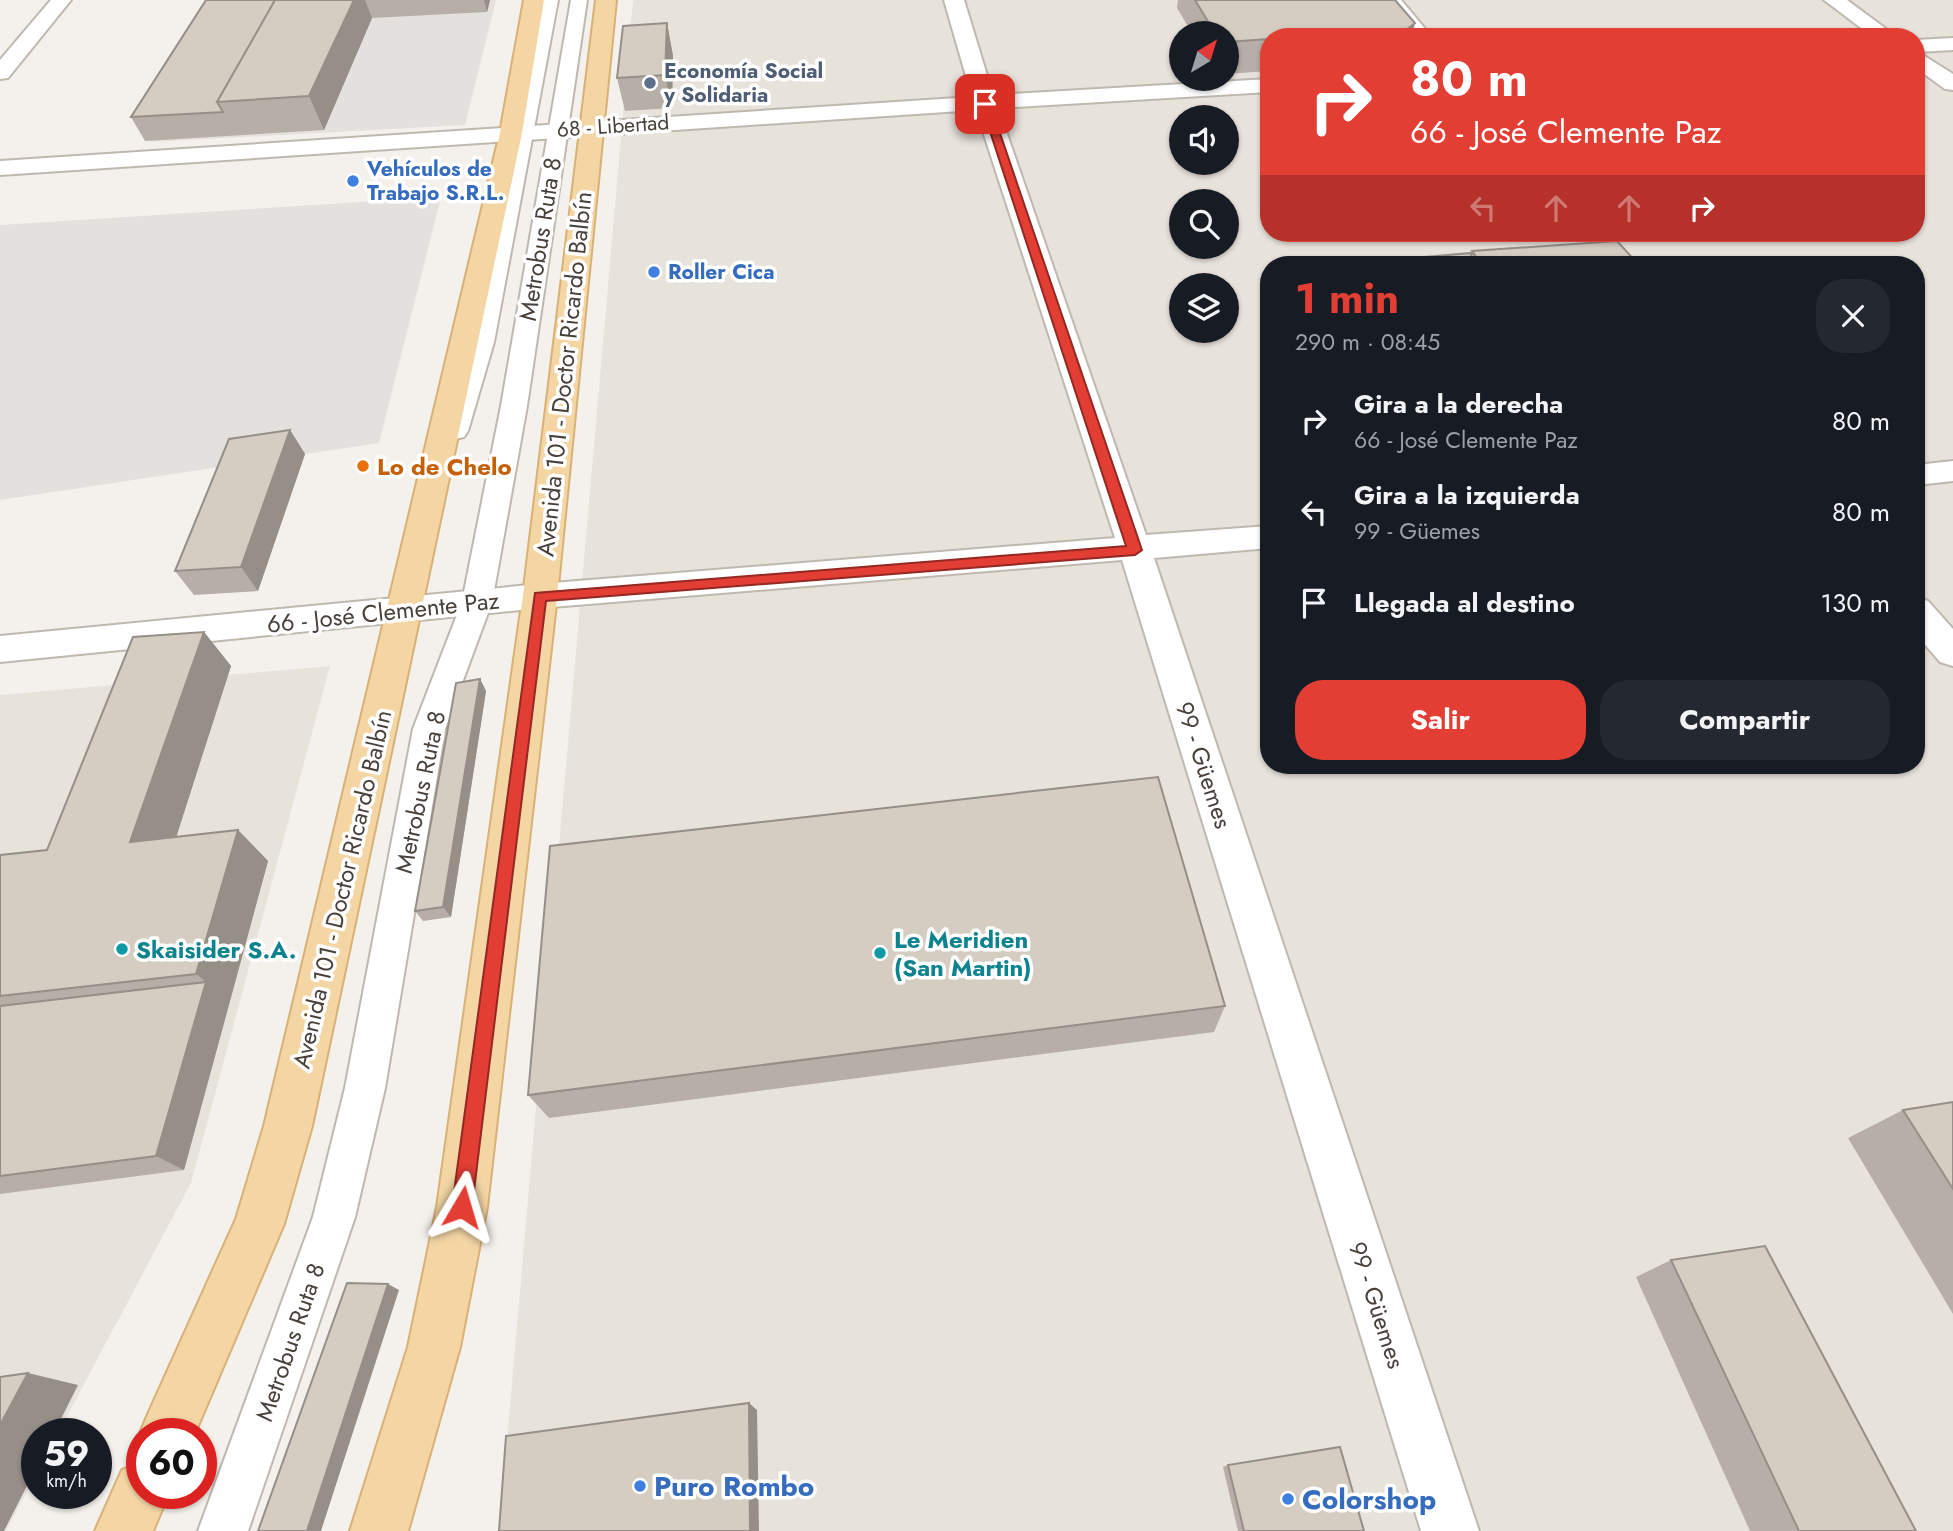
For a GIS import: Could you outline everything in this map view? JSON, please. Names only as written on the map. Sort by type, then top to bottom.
[{"type":"main road","name":"Avenida 101 - Doctor Ricardo Balbín","points":[[379,1531],[434,1346],[462,1207],[540,596],[547,130],[534,0]]},
{"type":"main road","name":"Avenida 101 - Doctor Ricardo Balbín","points":[[174,1418],[259,1224],[288,1126],[421,540],[547,130],[606,0]]},
{"type":"main road","points":[[124,1531],[134,1509]]},
{"type":"street","points":[[0,73],[61,0]]},
{"type":"street","name":"99 - Güemes","points":[[954,0],[985,104],[1135,550],[1450,1531]]},
{"type":"street","points":[[1390,0],[1414,28]]},
{"type":"street","points":[[1834,0],[1874,28]]},
{"type":"street","points":[[1925,46],[1953,44]]},
{"type":"street","points":[[1925,64],[1953,84]]},
{"type":"street","name":"68 - Libertad","points":[[0,168],[547,130],[1260,86]]},
{"type":"street","points":[[1599,242],[1611,256]]},
{"type":"street","points":[[1925,474],[1953,471]]},
{"type":"street","name":"66 - José Clemente Paz","points":[[0,649],[540,596],[1260,538]]},
{"type":"street","points":[[1925,620],[1953,653]]},
{"type":"lane","name":"Metrobus Ruta 8","points":[[223,1531],[334,1217],[365,1088],[429,729],[477,602],[514,407],[547,130],[550,0]]},
{"type":"lane","name":"Metrobus Ruta 8","points":[[547,130],[579,0]]},
{"type":"shaded area","points":[[274,0],[496,0],[465,125],[150,142],[199,51]]},
{"type":"shaded area","points":[[633,0],[1953,0],[1953,1531],[499,1531]]},
{"type":"shaded area","points":[[441,197],[379,443],[0,500],[0,225]]},
{"type":"shaded area","points":[[330,666],[191,1183],[66,1418],[21,1418],[21,1503],[6,1531],[0,1531],[0,695]]},
{"type":"building","points":[[206,0],[275,0],[217,102],[223,112],[131,117]]},
{"type":"building","points":[[275,0],[354,0],[309,96],[217,102]]},
{"type":"building","points":[[1195,0],[1395,0],[1415,23],[1409,28],[1260,28],[1260,40],[1239,41],[1239,21],[1208,21]]},
{"type":"building","points":[[667,23],[665,75],[617,78],[623,26]]},
{"type":"building","points":[[1618,242],[1631,256],[1475,256],[1472,251]]},
{"type":"building","points":[[1472,253],[1471,256],[1436,256]]},
{"type":"building","points":[[290,430],[241,567],[175,571],[229,439]]},
{"type":"building","points":[[204,632],[130,842],[238,830],[196,974],[0,996],[0,855],[47,850],[133,637]]},
{"type":"building","points":[[480,679],[443,907],[415,911],[456,683]]},
{"type":"building","name":"Le Meridien (San Martin)","points":[[1158,777],[1225,1006],[528,1095],[550,846]]},
{"type":"building","points":[[206,982],[156,1156],[0,1176],[0,1006]]},
{"type":"building","points":[[1953,1102],[1953,1189],[1903,1110]]},
{"type":"building","points":[[1765,1246],[1916,1531],[1799,1531],[1671,1260]]},
{"type":"building","points":[[347,1283],[388,1284],[307,1531],[258,1531]]},
{"type":"building","points":[[28,1373],[0,1425],[0,1377]]},
{"type":"building","name":"Puro Rombo","points":[[749,1403],[750,1531],[499,1531],[506,1436]]},
{"type":"building","name":"Colorshop","points":[[1340,1447],[1364,1531],[1244,1531],[1228,1465]]},
{"type":"place","name":"Economía Social y Solidaria","points":[[650,83]]},
{"type":"place","name":"Vehículos de Trabajo S.R.L.","points":[[353,181]]},
{"type":"place","name":"Roller Cica","points":[[654,272]]},
{"type":"place","name":"Lo de Chelo","points":[[363,466]]},
{"type":"place","name":"Skaisider S.A.","points":[[122,949]]},
{"type":"place","name":"Le Meridien (San Martin)","points":[[880,953]]},
{"type":"place","name":"Puro Rombo","points":[[640,1486]]},
{"type":"place","name":"Colorshop","points":[[1288,1499]]},
{"type":"route","points":[[462,1207],[540,596],[1135,550],[985,104]]}]
